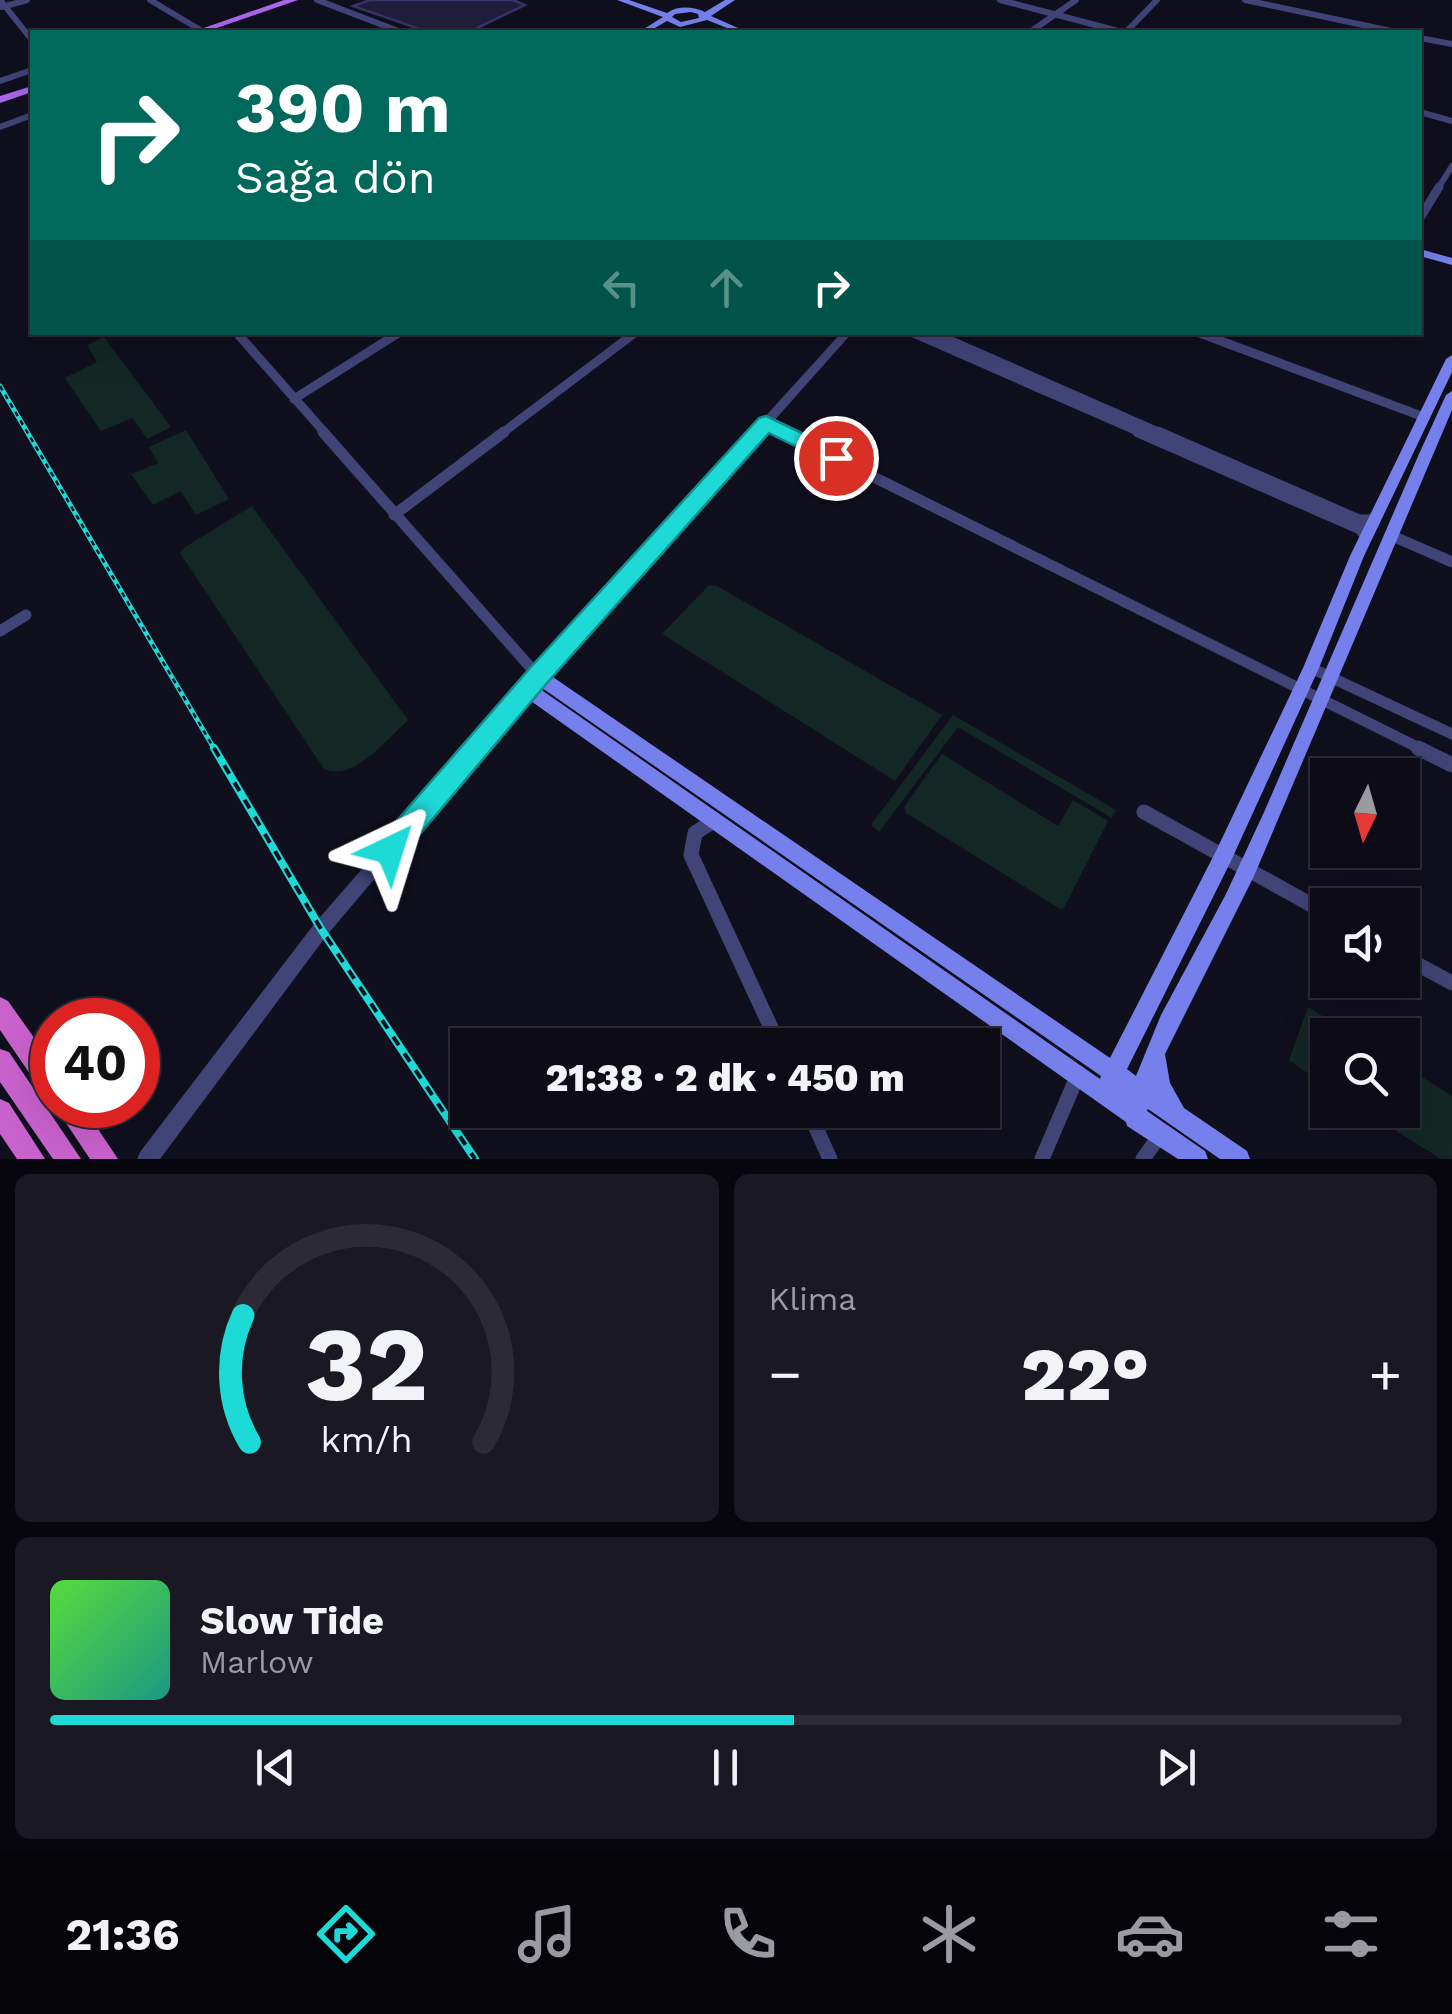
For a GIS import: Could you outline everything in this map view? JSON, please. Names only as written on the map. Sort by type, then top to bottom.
[{"type":"highway","points":[[0,1008],[30,1052]]},
{"type":"highway","points":[[0,1062],[68,1159]]},
{"type":"highway","points":[[0,1112],[32,1159]]},
{"type":"highway","points":[[83,1128],[104,1159]]},
{"type":"main road","points":[[206,30],[292,0]]},
{"type":"main road","points":[[222,30],[313,0]]},
{"type":"main road","points":[[621,0],[689,25],[715,30]]},
{"type":"main road","points":[[638,0],[686,10],[738,30]]},
{"type":"main road","points":[[645,30],[667,17],[719,0]]},
{"type":"main road","points":[[668,30],[689,25],[730,0]]},
{"type":"main road","points":[[0,104],[30,93]]},
{"type":"main road","points":[[1422,244],[1452,253]]},
{"type":"main road","points":[[1422,253],[1452,262]]},
{"type":"main road","points":[[1101,1094],[1116,1074],[1223,857],[1311,668],[1374,520],[1438,423],[1452,359]]},
{"type":"main road","points":[[1135,1118],[1140,1092],[1325,699],[1452,395]]},
{"type":"main road","points":[[532,682],[714,820],[1197,1159]]},
{"type":"main road","points":[[532,682],[1239,1159]]},
{"type":"main road","points":[[1084,1052],[1112,1053],[1139,1028]]},
{"type":"main road","points":[[1156,1056],[1160,1086],[1168,1104],[1196,1129]]},
{"type":"street","points":[[27,0],[2,5],[30,38]]},
{"type":"street","points":[[150,0],[197,30]]},
{"type":"street","points":[[313,0],[396,30]]},
{"type":"street","points":[[1000,0],[1116,30]]},
{"type":"street","points":[[1033,30],[1076,0]]},
{"type":"street","points":[[1126,30],[1157,0]]},
{"type":"street","points":[[1245,0],[1387,30]]},
{"type":"street","points":[[1422,38],[1452,44]]},
{"type":"street","points":[[0,81],[30,71]]},
{"type":"street","points":[[1422,112],[1452,120]]},
{"type":"street","points":[[0,127],[30,117]]},
{"type":"street","points":[[1422,215],[1452,166]]},
{"type":"street","points":[[239,335],[532,682]]},
{"type":"street","points":[[294,400],[395,335]]},
{"type":"street","points":[[394,516],[632,335]]},
{"type":"street","points":[[147,1159],[311,942],[532,682],[845,335]]},
{"type":"street","points":[[918,335],[1360,528],[1366,537]]},
{"type":"street","points":[[939,335],[1359,520],[1374,520]]},
{"type":"street","points":[[1205,335],[1438,423]]},
{"type":"street","points":[[766,423],[1452,764]]},
{"type":"street","points":[[1390,536],[1452,562]]},
{"type":"street","points":[[0,631],[26,615]]},
{"type":"street","points":[[1311,668],[1452,734]]},
{"type":"street","points":[[1144,812],[1310,904]]},
{"type":"street","points":[[714,820],[693,832],[689,838],[691,854],[770,1028]]},
{"type":"street","points":[[1420,966],[1452,984]]},
{"type":"street","points":[[1042,1159],[1077,1078]]},
{"type":"street","points":[[816,1128],[830,1159]]},
{"type":"street","points":[[1143,1159],[1160,1135]]},
{"type":"green space","points":[[104,337],[171,427],[147,439],[133,418],[101,431],[65,378],[97,362],[87,345]]},
{"type":"green space","points":[[186,430],[229,499],[196,515],[181,491],[153,505],[131,474],[158,463],[149,447]]},
{"type":"green space","points":[[252,506],[408,720],[370,756],[347,769],[324,769],[180,553]]},
{"type":"green space","points":[[709,585],[717,586],[942,715],[895,781],[662,634]]},
{"type":"green space","points":[[953,715],[1116,810],[1112,818],[958,727],[879,832],[871,825]]},
{"type":"green space","points":[[942,754],[1058,826],[1073,800],[1108,821],[1064,908],[906,813],[904,807]]},
{"type":"green space","points":[[1308,1007],[1326,1018],[1310,1018],[1310,1075],[1289,1060]]},
{"type":"green space","points":[[1420,1076],[1452,1096],[1452,1159],[1441,1159],[1392,1128],[1420,1128]]},
{"type":"building","points":[[370,0],[513,0],[525,5],[473,30],[422,30],[353,6]]},
{"type":"railway","points":[[0,386],[215,750]]},
{"type":"railway","points":[[214,748],[321,929],[475,1159]]},
{"type":"route","points":[[390,850],[538,676],[766,423],[836,458]]}]
